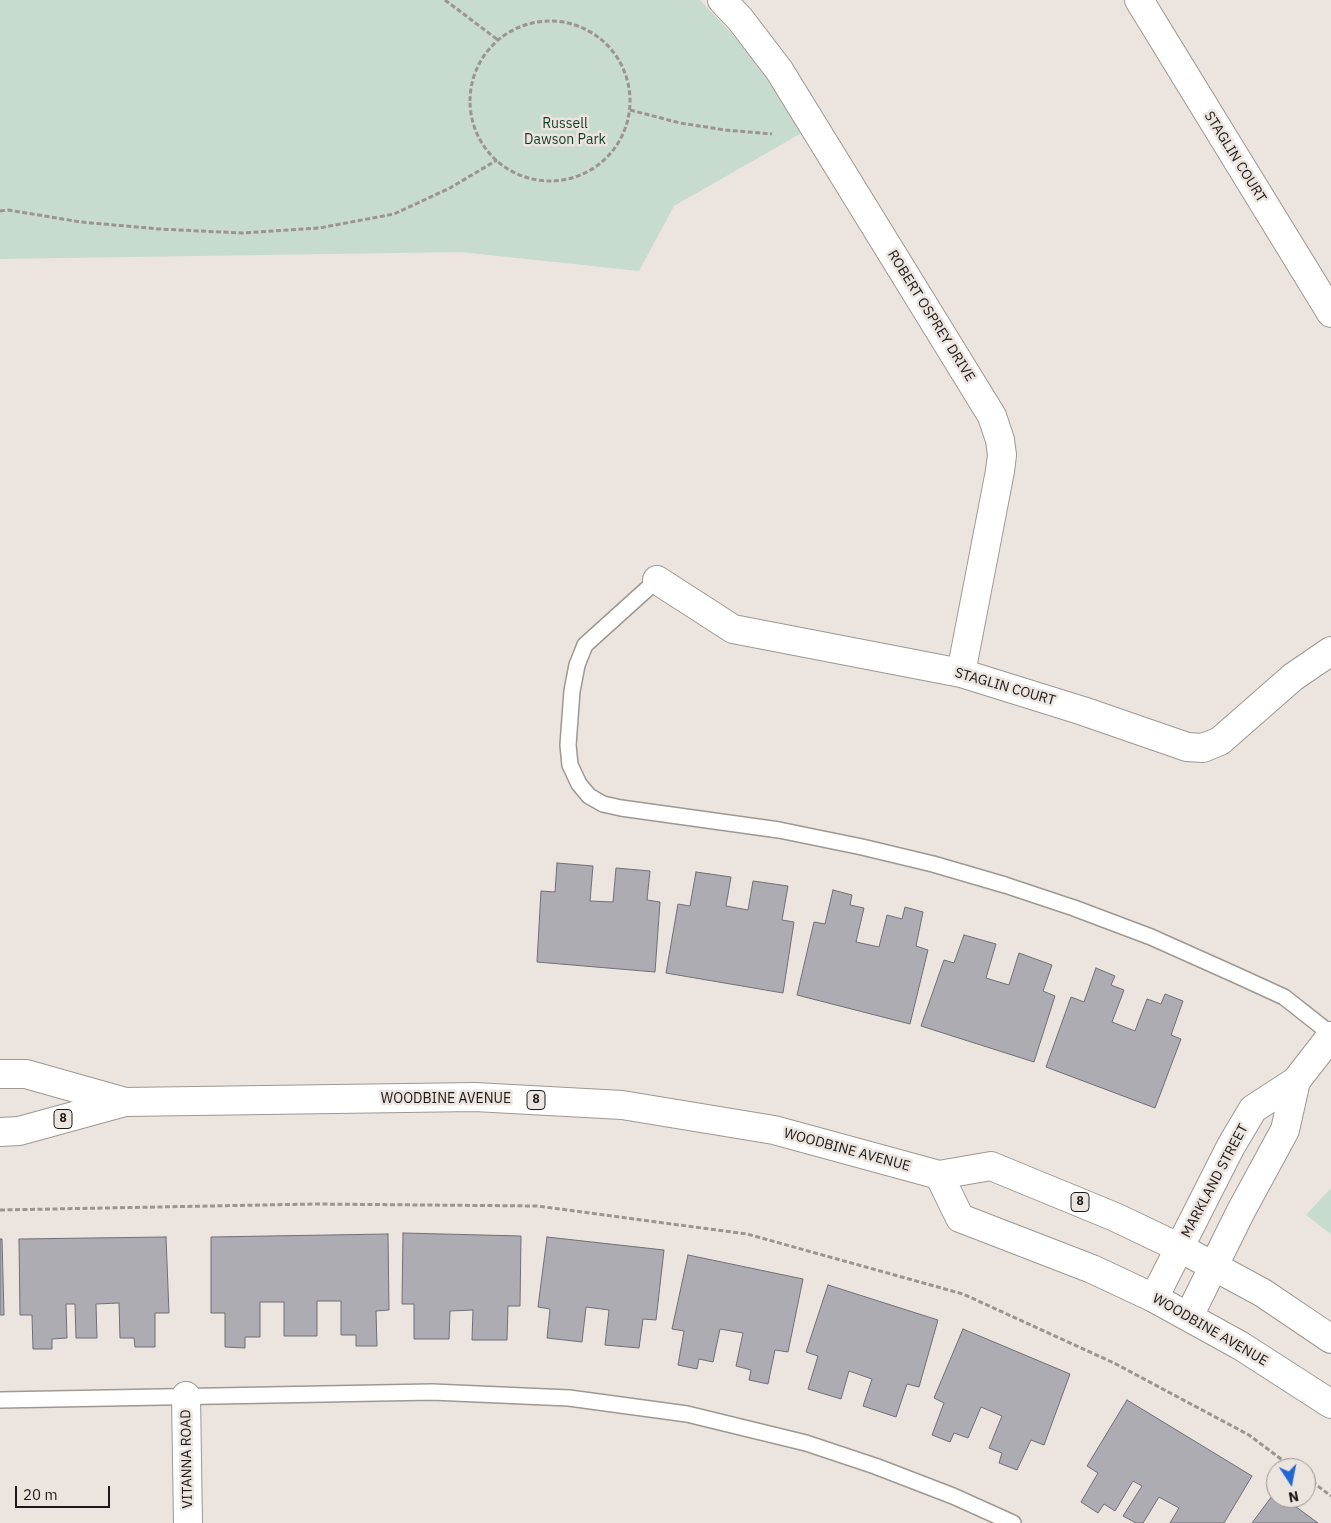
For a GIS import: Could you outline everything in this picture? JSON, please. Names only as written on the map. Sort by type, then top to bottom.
[{"type":"street","name":"ROBERT OSPREY DRIVE","points":[[722,0],[740,19],[779,70],[992,416],[1000,440],[1002,456],[961,673]]},
{"type":"street","name":"STAGLIN COURT","points":[[1138,0],[1331,313]]},
{"type":"street","name":"STAGLIN COURT","points":[[657,580],[734,629],[961,673],[1082,711],[1187,747],[1203,748],[1220,741],[1293,677],[1331,651]]},
{"type":"street","name":"MARKLAND STREET","points":[[1154,1298],[1231,1146],[1253,1109],[1296,1081],[1331,1035]]},
{"type":"street","name":"WOODBINE AVENUE","points":[[0,1074],[26,1074],[125,1102]]},
{"type":"street","name":"MARKLAND STREET","points":[[1189,1316],[1241,1211],[1285,1130],[1296,1081]]},
{"type":"street","name":"WOODBINE AVENUE","points":[[0,1132],[19,1131],[125,1102],[475,1097],[622,1105],[774,1130],[939,1175],[991,1166],[1115,1217],[1180,1248],[1263,1293],[1331,1339]]},
{"type":"street","name":"WOODBINE AVENUE","points":[[939,1175],[960,1218],[1092,1269],[1154,1298],[1241,1346],[1331,1404]]},
{"type":"street","name":"VITANNA ROAD","points":[[186,1396],[188,1523]]},
{"type":"lane","points":[[657,580],[585,645],[577,665],[572,691],[568,745],[570,765],[579,784],[589,796],[603,804],[621,808],[779,830],[862,847],[933,864],[1004,885],[1074,908],[1151,937],[1284,997],[1331,1035]]},
{"type":"lane","points":[[0,1400],[422,1392],[569,1398],[687,1414],[806,1443],[875,1466],[953,1496],[1012,1523]]},
{"type":"path","points":[[445,0],[498,40]]},
{"type":"path","points":[[552,20],[567,22],[588,30],[607,44],[624,68],[630,92],[630,110],[626,128],[619,142],[599,164],[571,178],[543,181],[528,178],[515,172],[496,160],[482,143],[472,117],[470,90],[478,65],[486,52],[498,40],[518,27],[552,20]]},
{"type":"path","points":[[630,110],[680,123],[725,130],[772,134]]},
{"type":"path","points":[[0,210],[81,222],[159,229],[242,233],[319,228],[394,214],[450,188],[496,160]]},
{"type":"path","points":[[0,1210],[314,1204],[537,1206],[747,1234],[963,1294],[1114,1363],[1249,1435],[1280,1458]]},
{"type":"path","points":[[1316,1485],[1331,1496]]},
{"type":"green space","name":"Russell Dawson Park","points":[[0,0],[700,0],[762,66],[807,130],[674,206],[639,271],[461,252],[0,259]]},
{"type":"green space","points":[[1331,1188],[1331,1234],[1306,1215]]},
{"type":"building","points":[[557,863],[593,866],[590,901],[613,902],[616,868],[650,871],[647,900],[660,902],[655,972],[537,962],[541,891],[555,892]]},
{"type":"building","points":[[696,872],[731,877],[726,906],[748,910],[753,881],[788,886],[782,920],[794,922],[783,993],[666,973],[678,904],[690,906]]},
{"type":"building","points":[[833,890],[852,895],[850,905],[864,908],[856,942],[879,947],[887,915],[902,919],[905,907],[923,912],[916,946],[928,950],[910,1024],[797,995],[814,922],[825,924]]},
{"type":"building","points":[[964,935],[996,944],[986,978],[1009,985],[1019,953],[1052,965],[1043,991],[1055,996],[1034,1062],[921,1026],[944,960],[954,963]]},
{"type":"building","points":[[1096,968],[1115,976],[1111,985],[1124,990],[1112,1022],[1135,1031],[1147,999],[1161,1004],[1165,994],[1183,1001],[1171,1035],[1181,1039],[1155,1108],[1046,1067],[1071,997],[1084,1002]]},
{"type":"building","points":[[403,1233],[521,1236],[520,1306],[508,1306],[507,1340],[472,1340],[473,1310],[450,1311],[449,1339],[414,1339],[414,1304],[402,1304]]},
{"type":"building","points":[[388,1234],[389,1310],[376,1311],[377,1346],[356,1346],[356,1335],[341,1335],[341,1301],[317,1301],[317,1336],[284,1336],[284,1302],[260,1302],[260,1337],[245,1337],[245,1348],[225,1347],[225,1313],[211,1313],[211,1237]]},
{"type":"building","points":[[166,1237],[169,1313],[155,1313],[155,1347],[135,1347],[134,1338],[120,1338],[119,1303],[96,1304],[97,1338],[76,1338],[75,1304],[66,1304],[67,1338],[52,1339],[52,1349],[33,1349],[32,1315],[20,1315],[19,1239]]},
{"type":"building","points":[[547,1237],[664,1250],[656,1320],[643,1319],[639,1348],[605,1345],[609,1310],[586,1307],[582,1342],[547,1338],[550,1309],[538,1307]]},
{"type":"building","points":[[0,1239],[2,1239],[4,1315],[0,1315]]},
{"type":"building","points":[[688,1255],[803,1279],[788,1352],[775,1350],[768,1384],[749,1380],[751,1370],[736,1366],[743,1333],[720,1329],[713,1362],[699,1359],[697,1369],[678,1365],[684,1331],[672,1329]]},
{"type":"building","points":[[828,1285],[938,1320],[919,1387],[907,1384],[896,1417],[863,1406],[872,1379],[849,1371],[841,1399],[808,1389],[818,1356],[806,1352]]},
{"type":"building","points":[[963,1329],[1070,1374],[1044,1445],[1031,1440],[1017,1470],[999,1463],[1002,1453],[989,1448],[1002,1416],[981,1407],[968,1438],[954,1433],[950,1442],[932,1435],[944,1403],[934,1398]]},
{"type":"building","points":[[1127,1400],[1252,1476],[1224,1523],[1170,1523],[1179,1508],[1159,1497],[1143,1523],[1136,1523],[1123,1516],[1142,1486],[1133,1481],[1115,1511],[1104,1504],[1098,1513],[1081,1502],[1098,1473],[1087,1466]]},
{"type":"building","points":[[1266,1504],[1266,1508],[1298,1508],[1318,1523],[1252,1523]]}]
